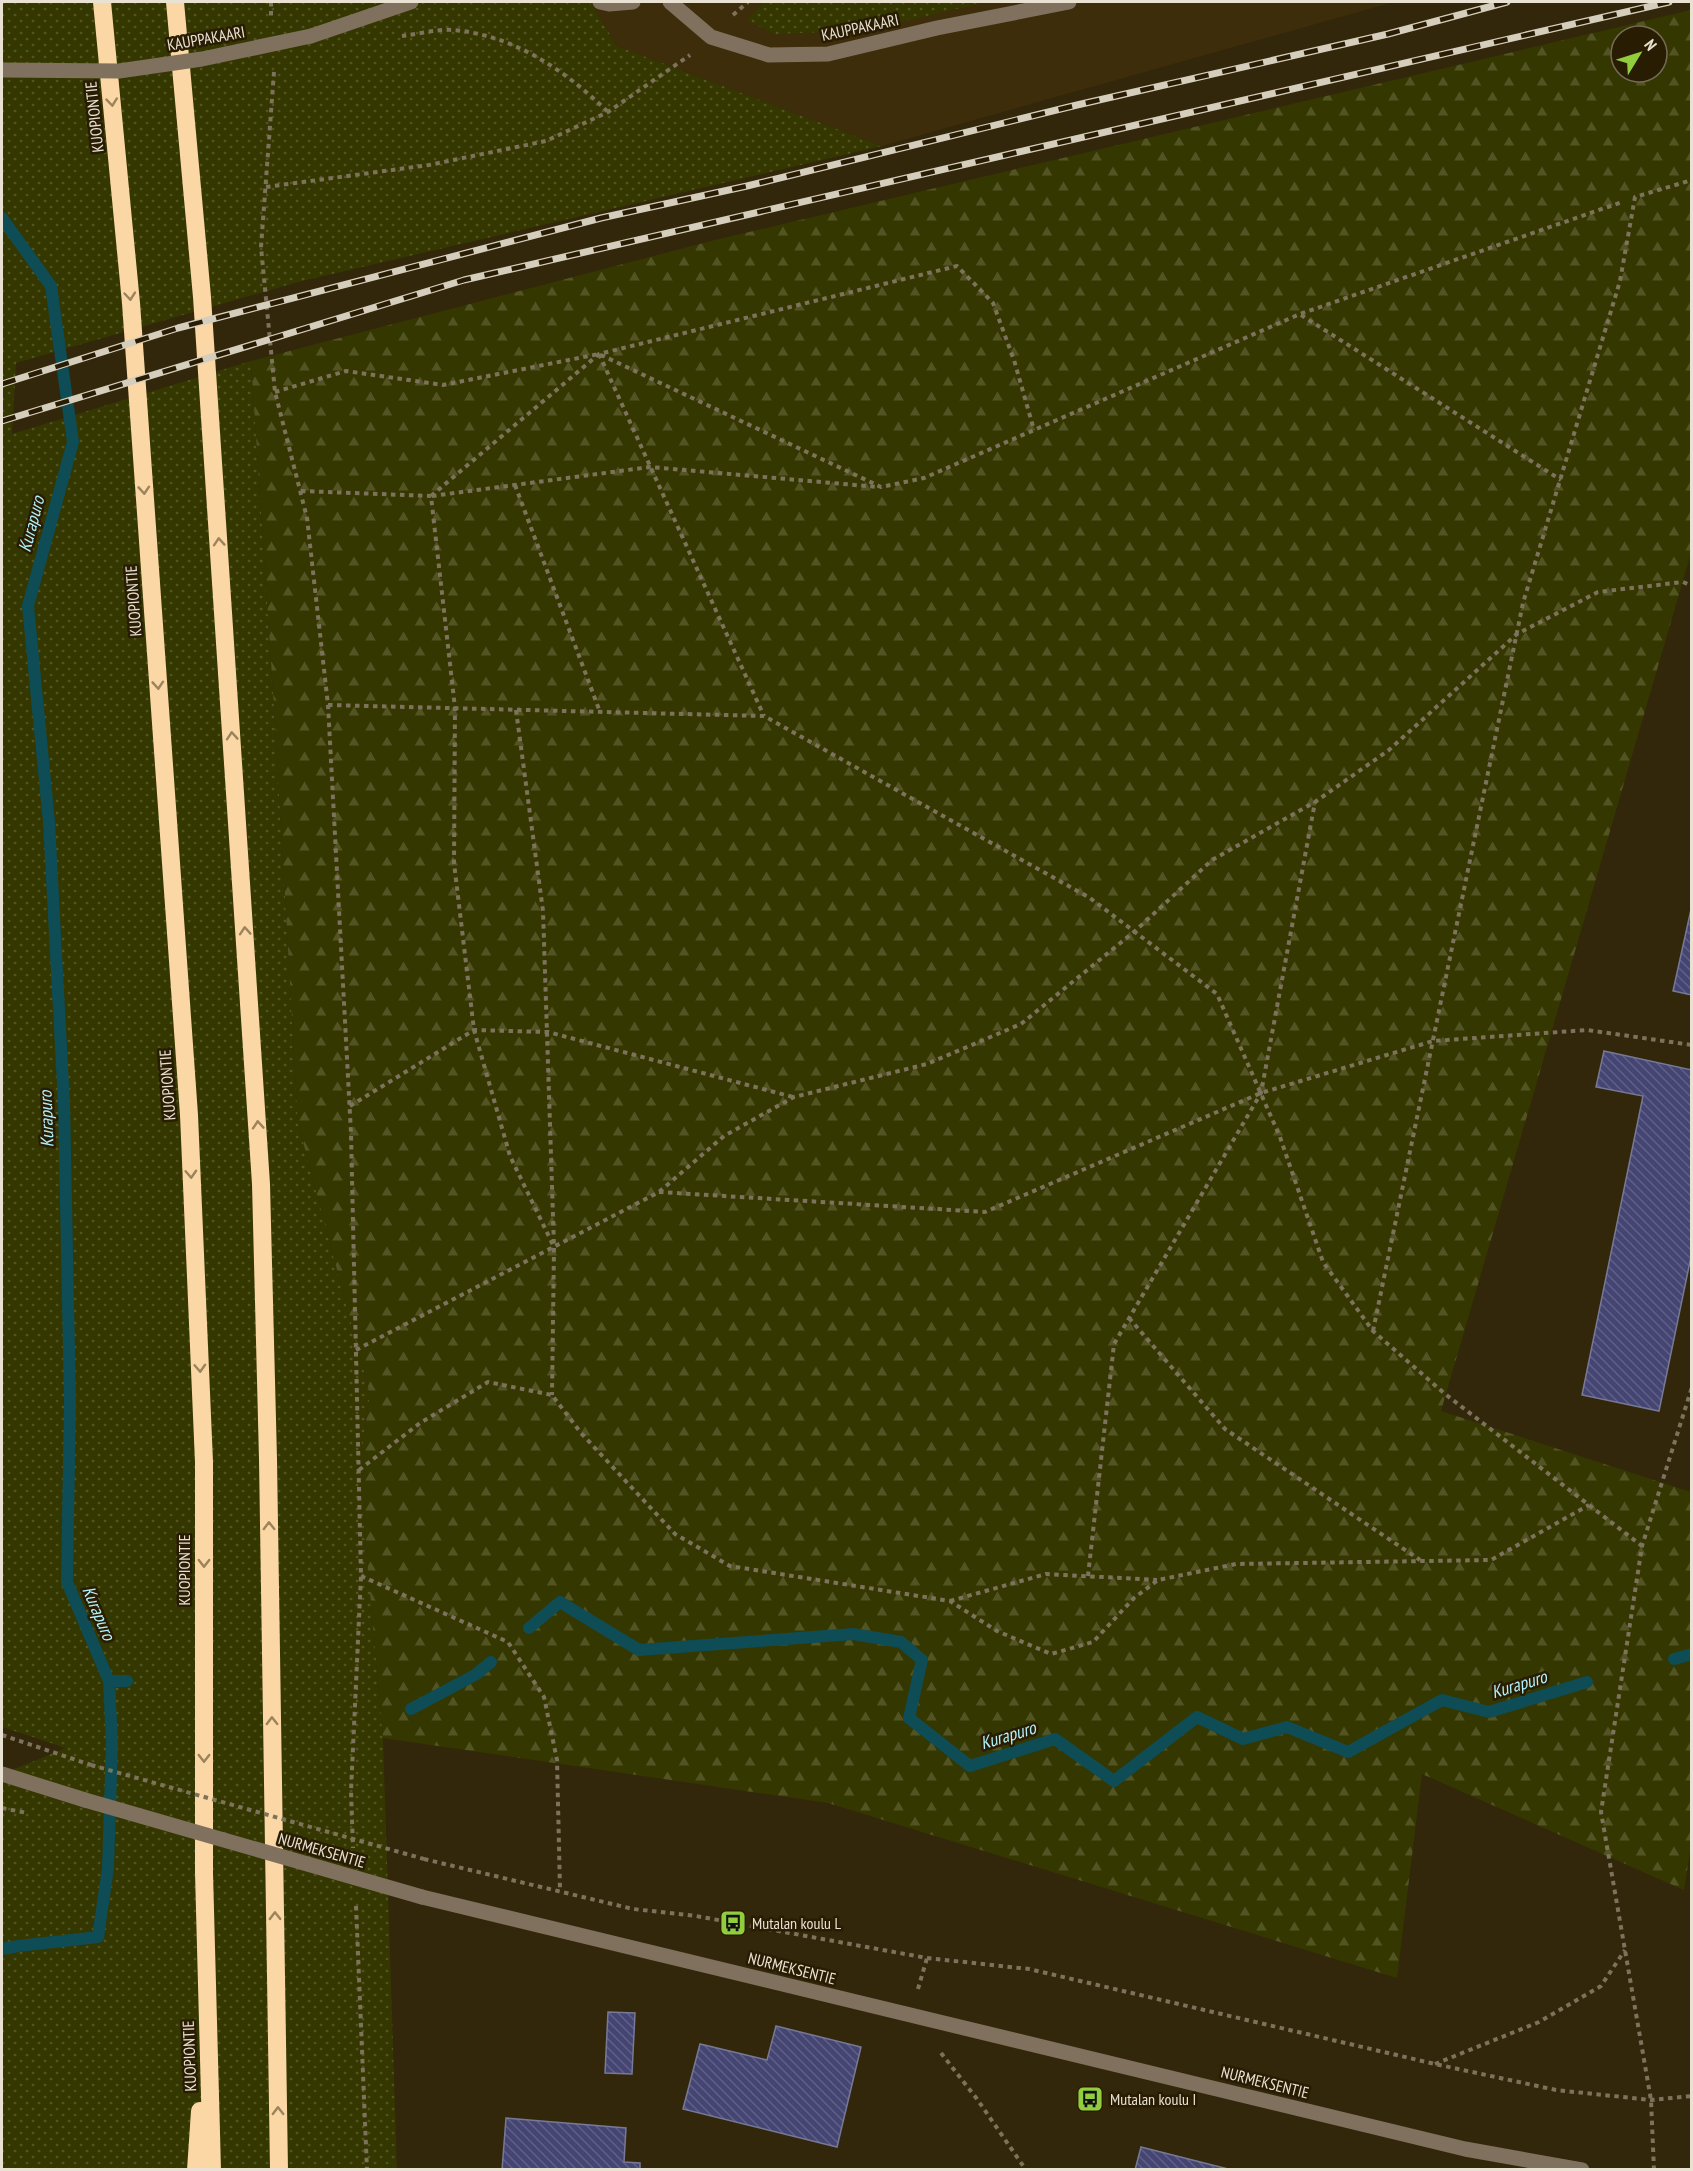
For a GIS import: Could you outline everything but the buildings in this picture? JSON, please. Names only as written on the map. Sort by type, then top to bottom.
[{"type":"highway","name":"KUOPIONTIE","points":[[102,2],[131,303],[189,1115],[204,1462],[204,1874],[212,2169]]},
{"type":"highway","points":[[175,2],[202,297],[261,1184],[268,1459],[279,2169]]},
{"type":"highway","points":[[196,2169],[206,1983]]},
{"type":"street","name":"KAUPPAKAARI","points":[[2,70],[119,71],[201,58],[311,36],[411,2]]},
{"type":"street","points":[[600,2],[609,4],[633,2]]},
{"type":"street","name":"KAUPPAKAARI","points":[[670,2],[711,37],[769,55],[828,54],[937,28],[1069,2]]},
{"type":"street","name":"NURMEKSENTIE","points":[[2,1774],[422,1897],[1465,2149],[1581,2169]]},
{"type":"path","points":[[271,2],[272,22]]},
{"type":"path","points":[[266,187],[429,165],[546,141],[608,112],[684,60],[748,2]]},
{"type":"path","points":[[398,36],[451,30],[486,36],[528,52],[558,69],[608,112]]},
{"type":"path","points":[[273,65],[261,247],[275,392],[308,518],[328,705],[350,1106],[361,1576],[351,1791],[353,1850]]},
{"type":"path","points":[[1373,1332],[1523,603],[1620,281],[1635,197],[1692,180]]},
{"type":"path","points":[[301,490],[431,496],[650,467],[881,487],[924,478],[1300,314],[1622,202]]},
{"type":"path","points":[[275,392],[346,371],[444,385],[599,354],[957,266],[993,303],[1014,360],[1034,430]]},
{"type":"path","points":[[1300,314],[1561,480]]},
{"type":"path","points":[[599,354],[764,716]]},
{"type":"path","points":[[599,354],[881,487]]},
{"type":"path","points":[[431,496],[599,354]]},
{"type":"path","points":[[515,485],[600,712]]},
{"type":"path","points":[[431,496],[455,708],[454,863],[474,1030],[510,1156],[555,1246]]},
{"type":"path","points":[[356,1350],[659,1192],[724,1136],[794,1097],[927,1064],[1021,1024],[1135,932],[1212,860],[1315,802],[1389,750],[1517,634],[1598,592],[1683,582],[1692,586]]},
{"type":"path","points":[[328,705],[764,716],[1090,897],[1217,994],[1280,1137],[1323,1262],[1373,1332],[1445,1394],[1642,1546]]},
{"type":"path","points":[[516,710],[543,911],[555,1246],[552,1395],[581,1433],[675,1534],[730,1566],[950,1601],[997,1630],[1051,1654],[1093,1642],[1134,1598],[1158,1580]]},
{"type":"path","points":[[1088,1576],[1114,1344],[1261,1093],[1315,802]]},
{"type":"path","points":[[659,1192],[985,1212],[1261,1093],[1433,1041],[1587,1029],[1692,1044]]},
{"type":"path","points":[[350,1106],[474,1030],[548,1032],[794,1097]]},
{"type":"path","points":[[1129,1318],[1225,1430],[1421,1561]]},
{"type":"path","points":[[358,1470],[420,1423],[488,1382],[552,1395]]},
{"type":"path","points":[[1654,2169],[1651,2100],[1601,1812],[1642,1546],[1692,1387]]},
{"type":"path","points":[[950,1601],[1046,1574],[1158,1580],[1236,1564],[1491,1560],[1589,1505]]},
{"type":"path","points":[[361,1576],[508,1642],[544,1697],[557,1760],[560,1890]]},
{"type":"path","points":[[2,1735],[92,1765],[424,1859],[633,1909],[696,1917],[927,1958],[1029,1969],[1556,2090],[1651,2100],[1692,2096]]},
{"type":"path","points":[[355,1897],[367,2169]]},
{"type":"path","points":[[1435,2064],[1539,2022],[1601,1986],[1625,1950]]},
{"type":"path","points":[[911,2015],[927,1958]]},
{"type":"path","points":[[933,2049],[942,2053],[1026,2169]]},
{"type":"shaded area","points":[[590,2],[1394,2],[882,146],[617,46]]},
{"type":"green space","points":[[2,2],[590,2],[617,46],[882,146],[298,282],[16,363],[12,434],[251,361],[298,1123],[370,1394],[359,1470],[383,1738],[397,2169],[2,2169],[2,1774],[66,1748],[2,1727]]},
{"type":"green space","points":[[763,2],[986,2],[892,24],[827,32],[774,34],[747,20]]},
{"type":"green space","points":[[1691,10],[1691,553],[1441,1411],[1691,1492],[1692,1839],[1684,1890],[1422,1774],[1397,1978],[828,1803],[383,1738],[359,1470],[370,1394],[298,1123],[251,361],[715,240],[1609,29],[1609,84],[1669,84],[1669,24],[1632,24]]},
{"type":"waterway","name":"Kurapuro","points":[[2,218],[51,286],[73,442],[28,606],[49,822],[64,1103],[70,1401],[67,1582],[109,1681],[112,1744],[108,1868],[98,1937],[2,1949]]},
{"type":"waterway","name":"Kurapuro","points":[[529,1628],[560,1602],[639,1650],[853,1634],[901,1642],[922,1660],[909,1718],[970,1766],[1055,1739],[1114,1781],[1197,1717],[1243,1739],[1287,1727],[1348,1752],[1442,1700],[1489,1712],[1587,1682]]},
{"type":"waterway","name":"Kurapuro","points":[[1674,1659],[1692,1654]]},
{"type":"waterway","points":[[411,1709],[475,1675],[491,1662]]},
{"type":"waterway","points":[[109,1681],[127,1681]]},
{"type":"railway","points":[[2,384],[178,328],[601,218],[747,186],[1077,105],[1388,34],[1507,2]]},
{"type":"railway","points":[[2,421],[464,280],[1669,2]]},
{"type":"place","name":"Mutalan koulu L","points":[[733,1923]]},
{"type":"place","name":"Mutalan koulu I","points":[[1090,2099]]}]
